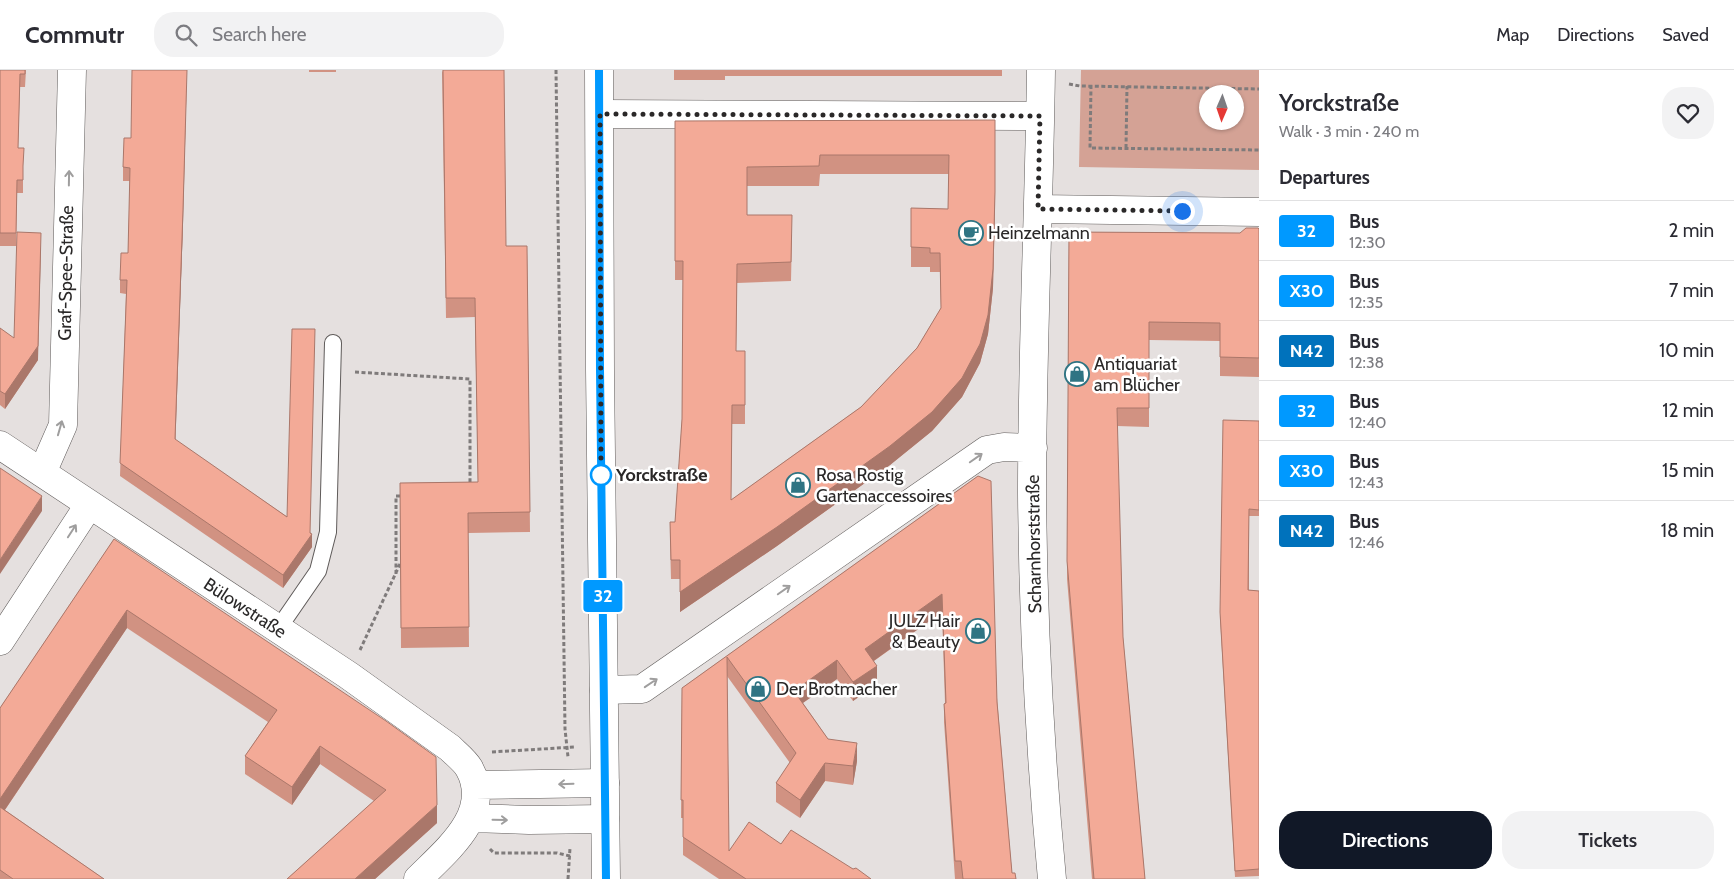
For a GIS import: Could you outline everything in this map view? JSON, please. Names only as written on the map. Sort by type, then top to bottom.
[{"type":"street","name":"Graf-Spee-Straße","points":[[42,473],[63,425],[72,70]]},
{"type":"street","points":[[599,70],[600,370],[606,879]]},
{"type":"street","name":"Scharnhorststraße","points":[[1041,70],[1033,448],[1035,606],[1044,794],[1052,879]]},
{"type":"street","points":[[600,114],[1040,116]]},
{"type":"street","points":[[1038,209],[1259,212]]},
{"type":"street","name":"Bülowstraße","points":[[0,445],[348,675],[450,748],[469,767],[475,785],[476,804],[471,818]]},
{"type":"street","points":[[604,690],[642,689],[987,450],[1033,448]]},
{"type":"street","points":[[0,641],[89,504]]},
{"type":"street","points":[[475,785],[605,783]]},
{"type":"street","points":[[418,879],[445,852],[471,818],[529,820],[605,819]]},
{"type":"lane","points":[[278,629],[318,571],[328,532],[333,343]]},
{"type":"path","points":[[556,70],[565,729],[570,784]]},
{"type":"path","points":[[1080,86],[1259,88]]},
{"type":"path","points":[[1091,86],[1090,148],[1259,150]]},
{"type":"path","points":[[1126,148],[1127,86]]},
{"type":"path","points":[[332,370],[470,379],[470,487]]},
{"type":"path","points":[[396,574],[396,496],[405,496]]},
{"type":"path","points":[[348,675],[400,564]]},
{"type":"path","points":[[489,752],[568,747]]},
{"type":"path","points":[[568,879],[570,819]]},
{"type":"path","points":[[494,853],[557,853],[570,856]]},
{"type":"shaded area","points":[[1081,70],[1259,70],[1259,170],[1079,167]]},
{"type":"building","points":[[0,70],[25,70],[25,74],[20,74],[18,148],[24,148],[23,180],[17,180],[16,233],[0,233]]},
{"type":"building","points":[[132,70],[187,70],[175,439],[287,517],[292,329],[315,329],[310,533],[312,534],[283,575],[120,463],[127,280],[120,280],[121,253],[128,253],[130,168],[123,167],[124,138],[131,138]]},
{"type":"building","points":[[443,70],[504,70],[506,246],[527,246],[530,512],[468,513],[469,627],[401,628],[400,483],[478,482],[475,298],[446,298]]},
{"type":"building","points":[[995,120],[993,269],[988,315],[980,344],[962,378],[932,412],[890,446],[777,527],[680,592],[680,560],[671,560],[670,522],[675,522],[682,419],[683,261],[675,261],[675,121]],"holes":[[[820,155],[949,155],[948,209],[911,208],[911,247],[930,248],[930,253],[940,253],[941,308],[917,348],[861,407],[731,500],[732,405],[745,405],[745,351],[736,351],[737,264],[791,262],[792,215],[747,215],[747,167],[819,166]]]},
{"type":"building","points":[[1246,228],[1259,229],[1259,358],[1220,357],[1220,323],[1149,322],[1149,408],[1117,408],[1123,637],[1145,879],[1094,879],[1067,561],[1069,232],[1240,233]]},
{"type":"building","points":[[17,232],[41,233],[38,346],[5,394],[0,391],[0,328],[14,338]]},
{"type":"building","points":[[1223,420],[1259,421],[1259,510],[1249,509],[1248,590],[1259,591],[1259,869],[1235,871],[1220,612]]},
{"type":"building","points":[[0,468],[42,496],[0,560]]},
{"type":"building","points":[[978,476],[991,481],[997,702],[1012,873],[1015,873],[1016,879],[963,879],[961,861],[955,861],[944,704],[946,703],[942,594],[865,649],[877,666],[853,682],[837,660],[794,691],[828,739],[857,743],[853,766],[825,763],[800,800],[776,783],[796,753],[727,657],[729,851],[749,822],[781,844],[791,830],[853,869],[856,868],[871,879],[746,879],[683,837],[683,800],[681,800],[682,688]]},
{"type":"building","points":[[114,539],[386,721],[436,757],[437,805],[355,879],[287,879],[386,790],[320,746],[292,787],[245,756],[277,710],[127,610],[0,799],[0,708]]},
{"type":"building","points":[[0,807],[104,879],[13,879],[0,870]]},
{"type":"bus line","name":"32","points":[[599,70],[600,370],[606,879]]},
{"type":"place","name":"Heinzelmann","points":[[971,233]]},
{"type":"place","name":"Antiquariat am Blücher","points":[[1077,374]]},
{"type":"place","name":"Yorckstraße","points":[[601,475]]},
{"type":"place","name":"Rosa Rostig Gartenaccessoires","points":[[798,485]]},
{"type":"place","name":"JULZ Hair & Beauty","points":[[978,631]]},
{"type":"place","name":"Der Brotmacher","points":[[758,689]]},
{"type":"route","points":[[601,475],[601,480],[600,114],[1040,116],[1038,209],[1182,211]]}]
